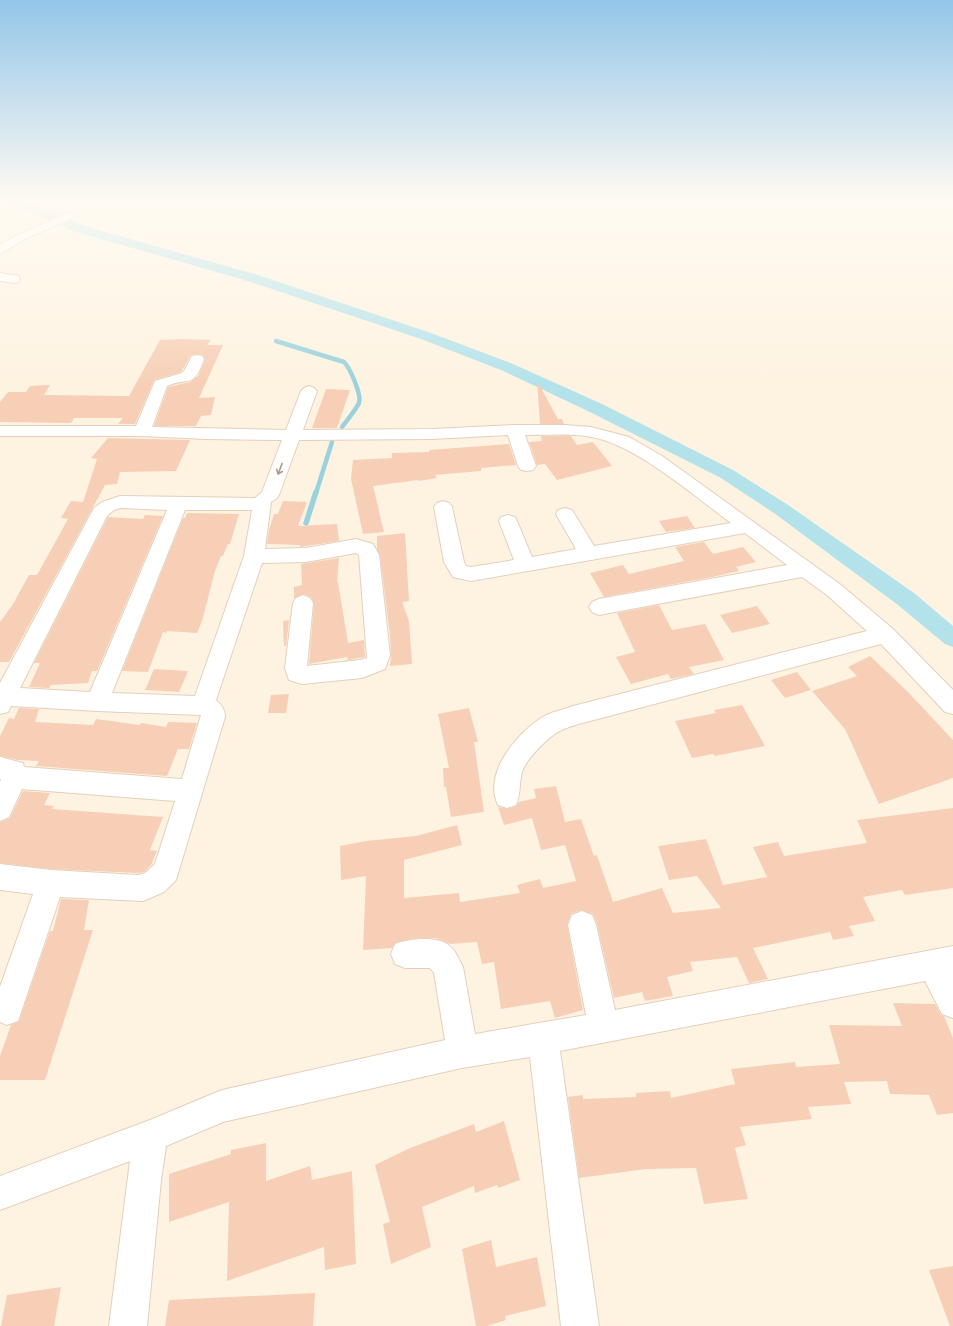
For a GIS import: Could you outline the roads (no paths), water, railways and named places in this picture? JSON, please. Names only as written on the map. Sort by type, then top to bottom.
[{"type":"street","points":[[0,277],[14,278]]},
{"type":"street","points":[[142,431],[160,384],[164,381],[190,374],[197,359]]},
{"type":"street","points":[[203,706],[254,556],[263,502],[270,495],[285,435],[310,391]]},
{"type":"street","points":[[0,430],[37,432],[142,431],[206,434],[285,435],[432,434],[515,430],[591,432],[608,436],[623,441],[656,460],[834,590],[884,635],[953,705]]},
{"type":"street","points":[[515,430],[527,466]]},
{"type":"street","points":[[0,877],[51,883],[138,888],[152,885],[161,878],[166,871],[213,717],[213,711],[209,707],[203,706],[97,702],[2,701],[100,512],[108,506],[120,502],[178,504],[263,502]]},
{"type":"street","points":[[97,702],[178,504]]},
{"type":"street","points":[[443,507],[454,562],[460,572],[471,574],[748,526]]},
{"type":"street","points":[[565,514],[588,553]]},
{"type":"street","points":[[508,521],[525,564]]},
{"type":"street","points":[[254,556],[306,555],[356,546],[366,549],[369,555],[380,655],[377,663],[362,670],[302,675],[297,674],[296,668],[303,603]]},
{"type":"street","points":[[599,607],[806,569]]},
{"type":"street","points":[[507,797],[508,779],[512,765],[530,742],[556,722],[573,716],[884,635]]},
{"type":"street","points":[[0,809],[8,772],[191,791]]},
{"type":"street","points":[[7,1010],[51,883]]},
{"type":"street","points":[[582,925],[604,1027]]},
{"type":"street","points":[[405,954],[437,954],[448,967],[462,1052]]},
{"type":"street","points":[[0,1193],[151,1136],[222,1106],[462,1052],[543,1039],[943,963],[953,1003]]},
{"type":"street","points":[[543,1039],[580,1326]]},
{"type":"street","points":[[128,1326],[144,1180],[151,1136]]},
{"type":"waterway","points":[[192,261],[253,278],[426,336],[507,367],[596,408],[727,474],[781,509],[906,599],[953,638]]},
{"type":"waterway","points":[[276,341],[344,362],[355,382],[359,394],[359,403],[342,427]]},
{"type":"waterway","points":[[316,493],[332,442]]},
{"type":"waterway","points":[[306,523],[316,492]]}]
